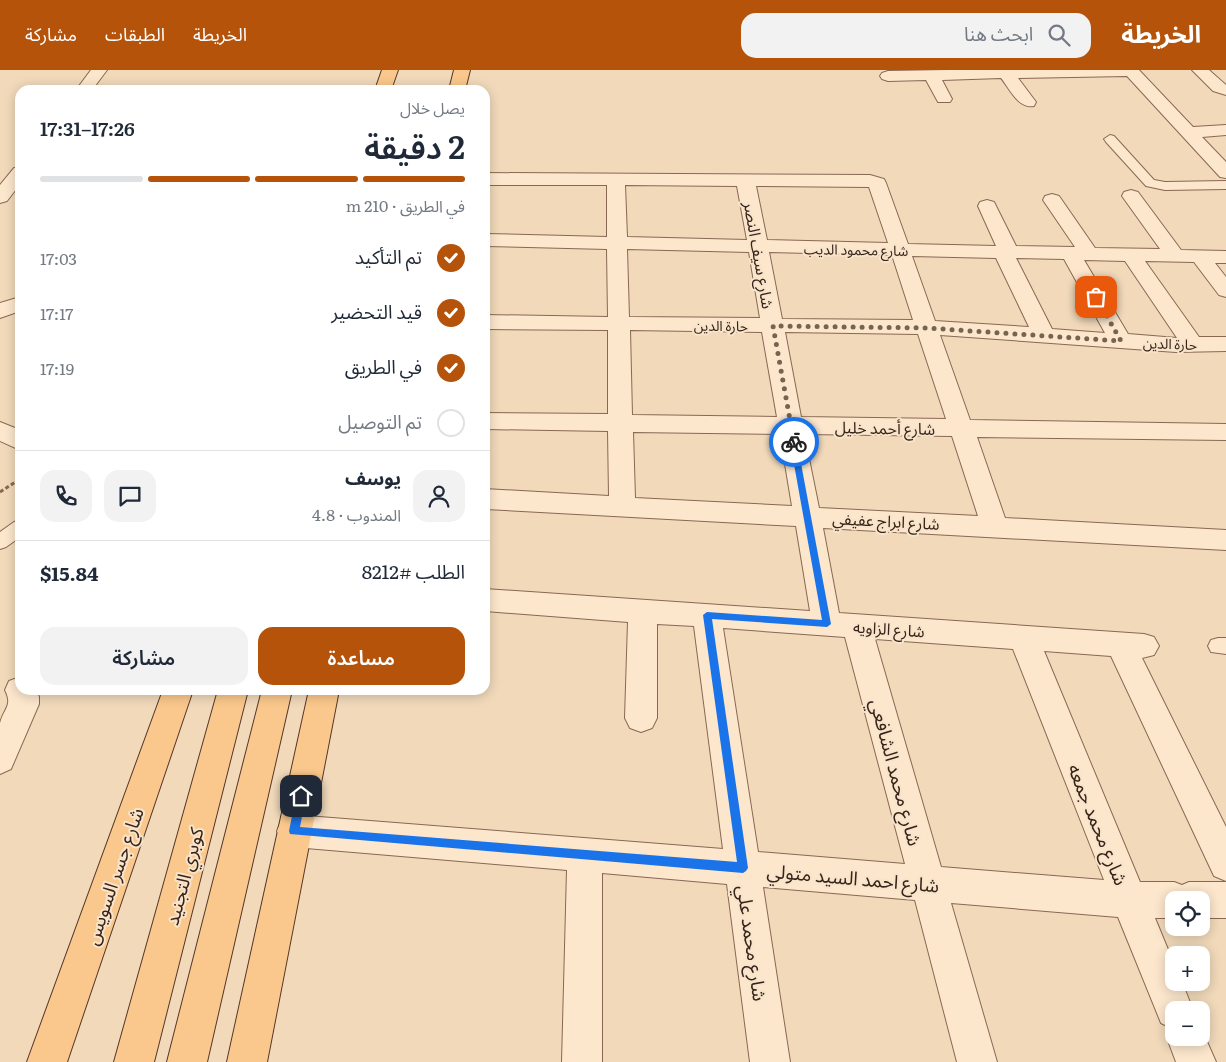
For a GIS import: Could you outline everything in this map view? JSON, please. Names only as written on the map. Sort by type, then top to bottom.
[{"type":"main road","points":[[386,85],[390,70]]},
{"type":"main road","points":[[458,85],[462,70]]},
{"type":"main road","name":"شارع جسر السويس","points":[[48,1062],[176,695]]},
{"type":"main road","name":"كوبري التجنيد","points":[[134,1062],[232,695]]},
{"type":"main road","points":[[187,1062],[276,695]]},
{"type":"main road","points":[[247,1062],[323,695]]},
{"type":"street","points":[[88,85],[99,70]]},
{"type":"street","points":[[888,76],[1130,70],[1226,173]]},
{"type":"street","points":[[1200,70],[1223,89]]},
{"type":"street","points":[[1006,74],[1028,102]]},
{"type":"street","points":[[932,75],[944,99]]},
{"type":"street","points":[[1188,132],[1226,130]]},
{"type":"street","points":[[490,180],[873,181],[878,184],[995,526]]},
{"type":"street","points":[[616,180],[622,506]]},
{"type":"street","name":"شارع سيف النصر","points":[[746,182],[807,516],[842,625]]},
{"type":"street","points":[[1131,196],[1175,256]]},
{"type":"street","points":[[1052,200],[1121,341]]},
{"type":"street","points":[[987,206],[1044,336]]},
{"type":"street","name":"شارع محمود الديب","points":[[490,240],[1226,258]]},
{"type":"street","points":[[1131,255],[1192,344]]},
{"type":"street","points":[[1200,257],[1226,291]]},
{"type":"street","points":[[0,312],[15,305]]},
{"type":"street","name":"حارة الدين","points":[[490,322],[927,328],[1121,341],[1226,344]]},
{"type":"street","name":"شارع أحمد خليل","points":[[490,421],[1225,434]]},
{"type":"street","points":[[0,430],[15,438]]},
{"type":"street","name":"شارع ابراج عفيفي","points":[[490,499],[1226,540]]},
{"type":"street","name":"شارع الزاويه","points":[[490,600],[1133,646],[1226,864]]},
{"type":"street","points":[[641,718],[643,611]]},
{"type":"street","name":"شارع محمد علي","points":[[707,615],[770,1062]]},
{"type":"street","name":"شارع محمد الشافعي","points":[[842,625],[928,883],[977,1062]]},
{"type":"street","name":"شارع محمد جمعه","points":[[1023,637],[1170,1001]]},
{"type":"street","points":[[0,686],[15,687]]},
{"type":"street","points":[[0,759],[24,704],[23,695]]},
{"type":"street","name":"شارع احمد السيد متولي","points":[[294,831],[1130,900],[1165,900]]},
{"type":"street","points":[[582,1062],[584,855]]},
{"type":"street","points":[[1210,900],[1226,900]]},
{"type":"street","points":[[1189,1046],[1196,1062]]},
{"type":"lane","points":[[1110,139],[1150,184],[1165,186],[1226,185]]},
{"type":"lane","points":[[0,542],[15,531]]},
{"type":"path","points":[[0,492],[15,482]]},
{"type":"way so far","points":[[794,442],[773,326],[927,328],[1121,341],[1096,297]]},
{"type":"route","points":[[301,796],[294,831],[743,868],[707,615],[827,624],[794,442]]}]
